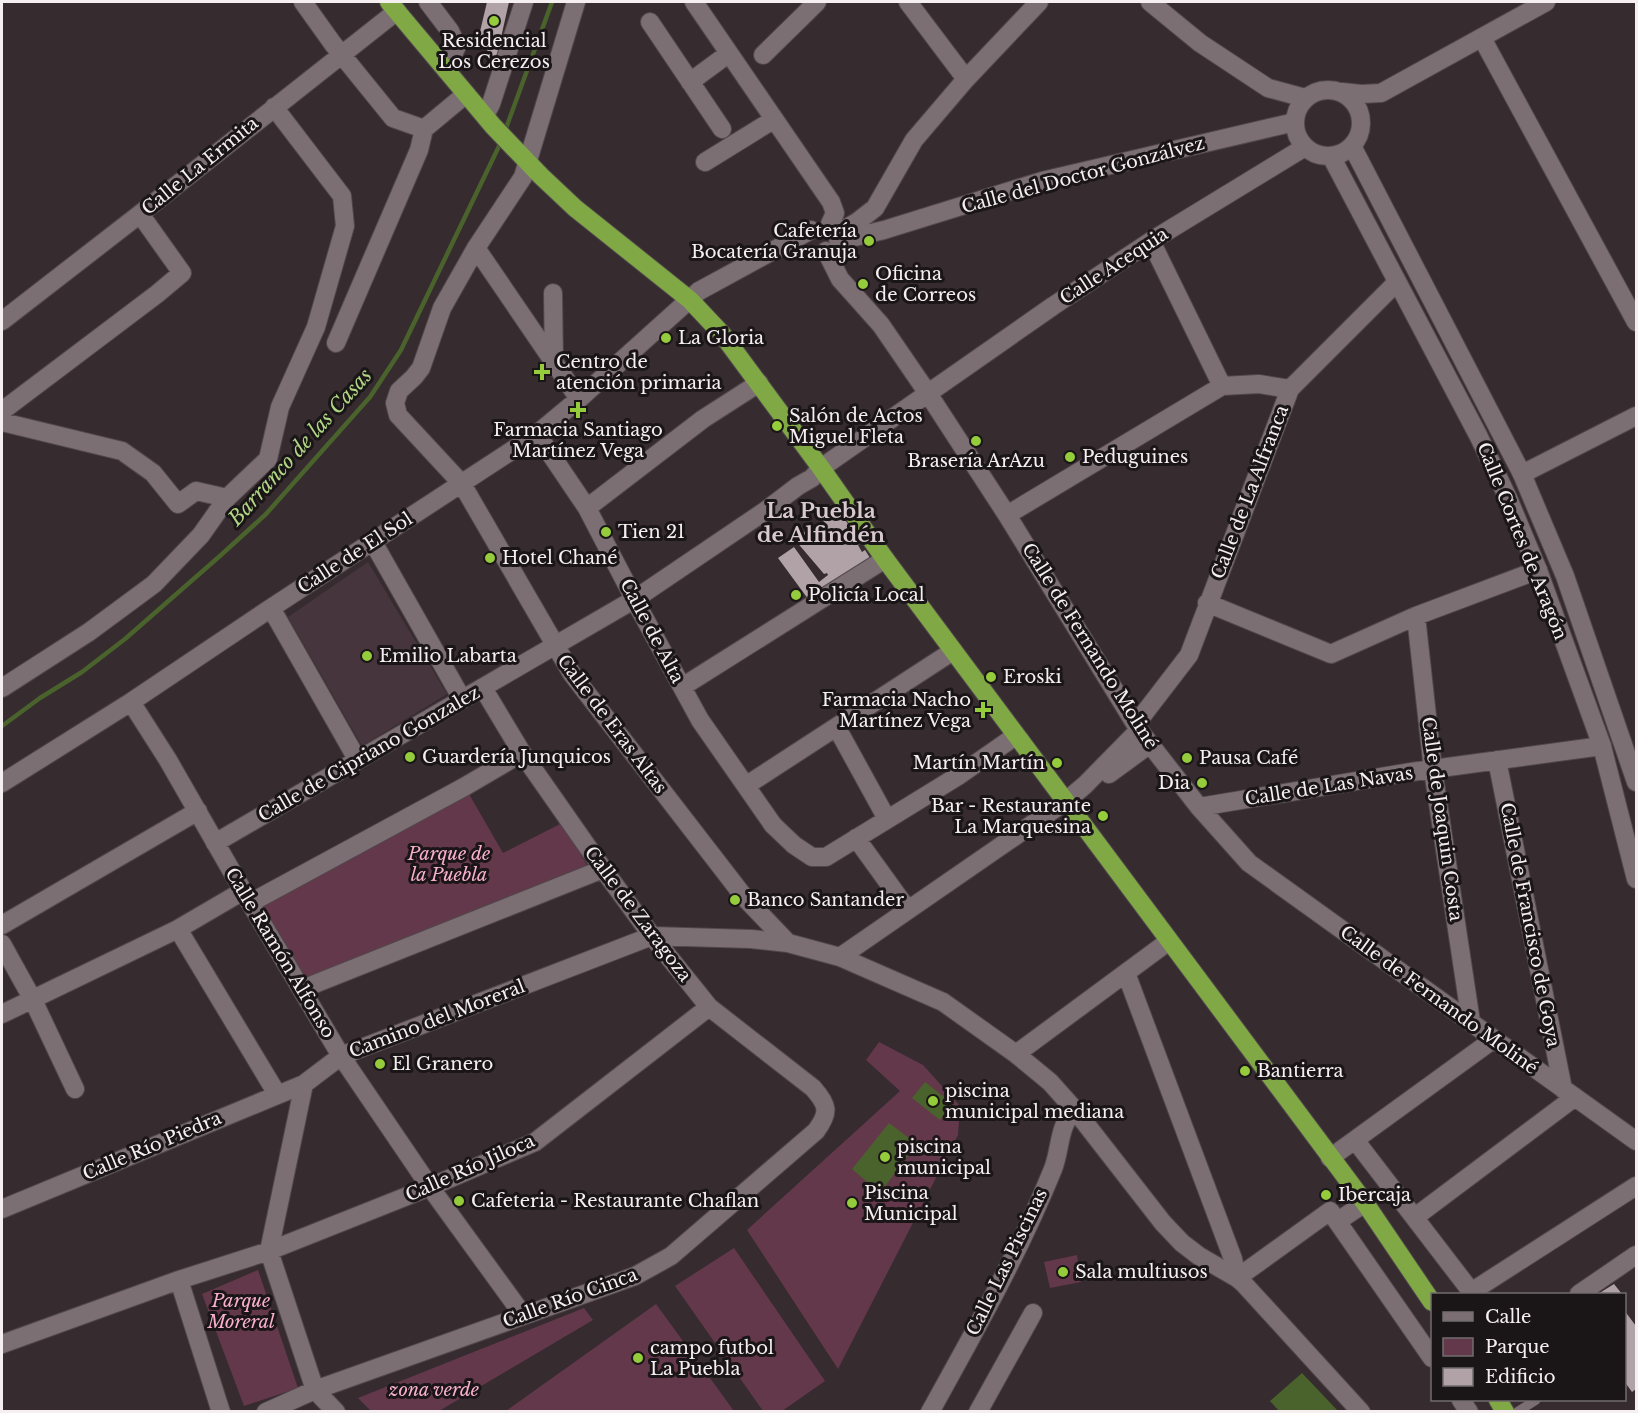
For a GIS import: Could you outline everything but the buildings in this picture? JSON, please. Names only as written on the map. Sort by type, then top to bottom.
[{"type":"highway","points":[[393,6],[522,157],[575,208],[690,300],[722,334],[953,651],[1365,1203],[1431,1301]]},
{"type":"street","points":[[303,2],[333,44],[393,118],[424,129]]},
{"type":"street","points":[[428,2],[450,31],[457,46],[446,70]]},
{"type":"street","points":[[489,121],[491,104],[524,2]]},
{"type":"street","points":[[576,2],[522,157],[523,177],[476,248],[579,399]]},
{"type":"street","points":[[694,2],[835,208],[833,237]]},
{"type":"street","points":[[763,55],[817,2]]},
{"type":"street","points":[[908,2],[966,79]]},
{"type":"street","points":[[811,230],[811,243],[818,249],[875,208],[914,140],[966,79],[1039,2]]},
{"type":"street","points":[[1150,2],[1200,43],[1268,88],[1295,122],[1299,139],[1305,147],[1321,155],[1338,154],[1352,146],[1381,93]]},
{"type":"street","points":[[1295,122],[1300,105],[1313,93],[1333,89],[1360,94],[1381,93],[1546,2]]},
{"type":"street","name":"Calle La Ermita","points":[[2,321],[343,55],[393,6]]},
{"type":"street","points":[[650,22],[722,129]]},
{"type":"street","points":[[1482,38],[1636,322]]},
{"type":"street","points":[[690,82],[728,54]]},
{"type":"street","points":[[1268,88],[1305,98]]},
{"type":"street","points":[[1342,92],[1357,106],[1361,116],[1361,127]]},
{"type":"street","points":[[336,343],[419,150],[424,129],[466,93]]},
{"type":"street","points":[[2,688],[89,632],[154,584],[201,536],[227,498],[268,459],[280,407],[316,327],[345,226],[342,196],[274,107]]},
{"type":"street","points":[[705,162],[773,120]]},
{"type":"street","name":"Calle del Doctor Gonzálvez","points":[[833,237],[846,239],[884,230],[1042,182],[1295,122]]},
{"type":"street","name":"Calle Cortes de Aragón","points":[[1352,146],[1522,474],[1565,576],[1636,782]]},
{"type":"street","name":"Calle Acequia","points":[[821,468],[1150,241],[1305,147]]},
{"type":"street","name":"Calle Cortes de Aragón","points":[[1331,156],[1478,435],[1508,498],[1538,570],[1602,746],[1636,879]]},
{"type":"street","points":[[875,208],[884,230]]},
{"type":"street","points":[[2,411],[182,273],[140,214]]},
{"type":"street","points":[[690,300],[699,291],[811,230],[817,224],[833,237]]},
{"type":"street","name":"Calle de Fernando Moliné","points":[[833,237],[840,279],[881,325],[929,395],[1007,515],[1142,733],[1199,807],[1249,863],[1494,1040],[1632,1135]]},
{"type":"street","points":[[1150,241],[1222,386]]},
{"type":"street","name":"Calle de Eras Altas","points":[[476,248],[442,308],[421,368],[399,391],[395,403],[398,415],[462,484],[572,674],[745,898],[788,943]]},
{"type":"street","name":"Calle de La Alfranca","points":[[840,957],[1066,801],[1142,733],[1189,655],[1290,389],[1397,282]]},
{"type":"street","points":[[553,293],[554,363]]},
{"type":"street","name":"Calle de El Sol","points":[[2,783],[131,702],[537,434],[690,300]]},
{"type":"street","points":[[587,508],[703,419],[759,383]]},
{"type":"street","points":[[1007,515],[1222,386],[1259,384],[1290,389]]},
{"type":"street","points":[[1522,474],[1636,416]]},
{"type":"street","points":[[2,422],[122,451],[153,473],[178,504],[196,490],[227,498]]},
{"type":"street","name":"Calle de Alta","points":[[537,434],[587,508],[700,720],[773,825],[794,845],[812,857],[826,857],[958,776],[1014,737],[1020,740]]},
{"type":"street","name":"Calle de Cipriano Gonzalez","points":[[215,843],[635,599],[765,512],[812,478],[821,468]]},
{"type":"street","points":[[373,542],[462,699]]},
{"type":"street","points":[[682,687],[885,559]]},
{"type":"street","points":[[1207,603],[1331,654],[1416,616],[1538,570]]},
{"type":"street","points":[[271,608],[357,759]]},
{"type":"street","name":"Calle de Joaquin Costa","points":[[1416,616],[1433,770],[1471,1022]]},
{"type":"street","points":[[747,785],[953,651]]},
{"type":"street","name":"Calle de Zaragoza","points":[[483,688],[522,753],[603,869],[652,936],[709,1007],[802,1078],[820,1096],[826,1110]]},
{"type":"street","name":"Calle Ramón Alfonso","points":[[131,702],[168,759],[246,897],[341,1056],[430,1188],[523,1315]]},
{"type":"street","points":[[837,728],[887,819]]},
{"type":"street","name":"Calle de Las Navas","points":[[1199,807],[1497,760],[1602,746]]},
{"type":"street","points":[[2,1014],[246,897],[464,787],[522,753]]},
{"type":"street","name":"Calle de Francisco de Goya","points":[[1497,760],[1569,1093]]},
{"type":"street","points":[[2,925],[198,811]]},
{"type":"street","points":[[856,837],[908,910]]},
{"type":"street","points":[[302,989],[603,869]]},
{"type":"street","points":[[751,939],[756,928],[758,911]]},
{"type":"street","points":[[178,929],[277,1094]]},
{"type":"street","points":[[652,936],[751,939],[788,943],[840,957],[943,1002],[1016,1054],[1050,1083],[1075,1110],[1163,1223],[1199,1257],[1237,1278],[1361,1412]]},
{"type":"street","name":"Camino del Moreral","points":[[304,1084],[341,1056],[652,936]]},
{"type":"street","points":[[1016,1054],[1169,941]]},
{"type":"street","points":[[2,944],[33,1000],[75,1089]]},
{"type":"street","points":[[1126,974],[1233,1259],[1237,1278]]},
{"type":"street","name":"Calle Río Jiloca","points":[[270,1251],[430,1188],[535,1142],[709,1007]]},
{"type":"street","points":[[1330,1158],[1494,1040]]},
{"type":"street","points":[[304,1084],[270,1251],[315,1390],[336,1412]]},
{"type":"street","name":"Calle Río Piedra","points":[[2,1209],[304,1084]]},
{"type":"street","points":[[1415,1217],[1569,1093]]},
{"type":"street","name":"Calle Río Cinca","points":[[266,1412],[315,1390],[634,1276],[671,1256],[816,1131],[823,1122],[826,1110]]},
{"type":"street","name":"Calle Las Piscinas","points":[[930,1412],[1011,1263],[1054,1167],[1066,1118],[1075,1110]]},
{"type":"street","points":[[1355,1140],[1472,1293],[1636,1186]]},
{"type":"street","points":[[1338,1221],[1365,1203]]},
{"type":"street","points":[[1237,1278],[1330,1211],[1431,1357]]},
{"type":"street","points":[[1199,1257],[1223,1233]]},
{"type":"street","points":[[2,1344],[179,1280],[270,1251]]},
{"type":"street","points":[[1580,1293],[1636,1255]]},
{"type":"street","points":[[179,1280],[221,1412]]},
{"type":"street","points":[[978,1412],[1033,1313]]},
{"type":"lane","points":[[1517,1412],[1533,1403]]},
{"type":"shaded area","name":"Emilio Labarta","points":[[368,562],[447,694],[362,746],[288,617]]},
{"type":"shaded area","name":"piscina municipal mediana","points":[[925,1082],[953,1104],[940,1120],[912,1098]]},
{"type":"shaded area","name":"piscina municipal","points":[[889,1123],[917,1144],[880,1193],[852,1169]]},
{"type":"shaded area","points":[[1302,1373],[1338,1411],[1279,1411],[1270,1401]]},
{"type":"green space","name":"Parque de la Puebla","points":[[469,794],[503,853],[562,823],[587,865],[305,978],[261,904]]},
{"type":"green space","points":[[879,1042],[923,1065],[960,1106],[958,1135],[838,1369],[747,1230],[900,1091],[866,1060]]},
{"type":"green space","points":[[734,1248],[825,1381],[782,1411],[763,1411],[675,1286]]},
{"type":"green space","name":"Sala multiusos","points":[[1077,1255],[1081,1282],[1050,1288],[1044,1262]]},
{"type":"green space","name":"Parque Moreral","points":[[258,1270],[298,1388],[244,1406],[202,1294]]},
{"type":"green space","name":"campo futbol La Puebla","points":[[656,1304],[734,1411],[506,1411]]},
{"type":"green space","name":"zona verde","points":[[584,1308],[593,1320],[439,1411],[371,1411],[358,1398]]},
{"type":"waterway","name":"Barranco de las Casas","points":[[505,131],[552,2]]},
{"type":"waterway","name":"Barranco de las Casas","points":[[2,726],[40,698],[82,672],[125,639],[221,555],[266,514],[370,397],[401,350],[501,142]]},
{"type":"place","name":"Residencial Los Cerezos","points":[[494,21]]},
{"type":"place","name":"Cafetería Bocatería Granuja","points":[[869,241]]},
{"type":"place","name":"Oficina de Correos","points":[[863,284]]},
{"type":"place","name":"La Gloria","points":[[666,338]]},
{"type":"place","name":"Centro de atención primaria","points":[[542,372]]},
{"type":"place","name":"Farmacia Santiago Martínez Vega","points":[[578,410]]},
{"type":"place","name":"Salón de Actos Miguel Fleta","points":[[777,426]]},
{"type":"place","name":"Brasería ArAzu","points":[[976,441]]},
{"type":"place","name":"Peduguines","points":[[1070,457]]},
{"type":"place","name":"Tien 21","points":[[606,532]]},
{"type":"place","name":"Hotel Chané","points":[[490,558]]},
{"type":"place","name":"Policía Local","points":[[796,595]]},
{"type":"place","name":"Emilio Labarta","points":[[367,656]]},
{"type":"place","name":"Eroski","points":[[991,677]]},
{"type":"place","name":"Farmacia Nacho Martínez Vega","points":[[983,710]]},
{"type":"place","name":"Guardería Junquicos","points":[[410,757]]},
{"type":"place","name":"Pausa Café","points":[[1187,758]]},
{"type":"place","name":"Martín Martín","points":[[1057,763]]},
{"type":"place","name":"Dia","points":[[1202,783]]},
{"type":"place","name":"Bar - Restaurante La Marquesina","points":[[1103,816]]},
{"type":"place","name":"Banco Santander","points":[[735,900]]},
{"type":"place","name":"El Granero","points":[[380,1064]]},
{"type":"place","name":"Bantierra","points":[[1245,1071]]},
{"type":"place","name":"piscina municipal mediana","points":[[933,1101]]},
{"type":"place","name":"piscina municipal","points":[[885,1157]]},
{"type":"place","name":"Ibercaja","points":[[1326,1195]]},
{"type":"place","name":"Cafeteria - Restaurante Chaflan","points":[[459,1201]]},
{"type":"place","name":"Piscina Municipal","points":[[852,1203]]},
{"type":"place","name":"Sala multiusos","points":[[1063,1272]]},
{"type":"place","name":"campo futbol La Puebla","points":[[638,1358]]},
{"type":"district","name":"La Puebla de Alfindén","points":[[821,523]]}]
